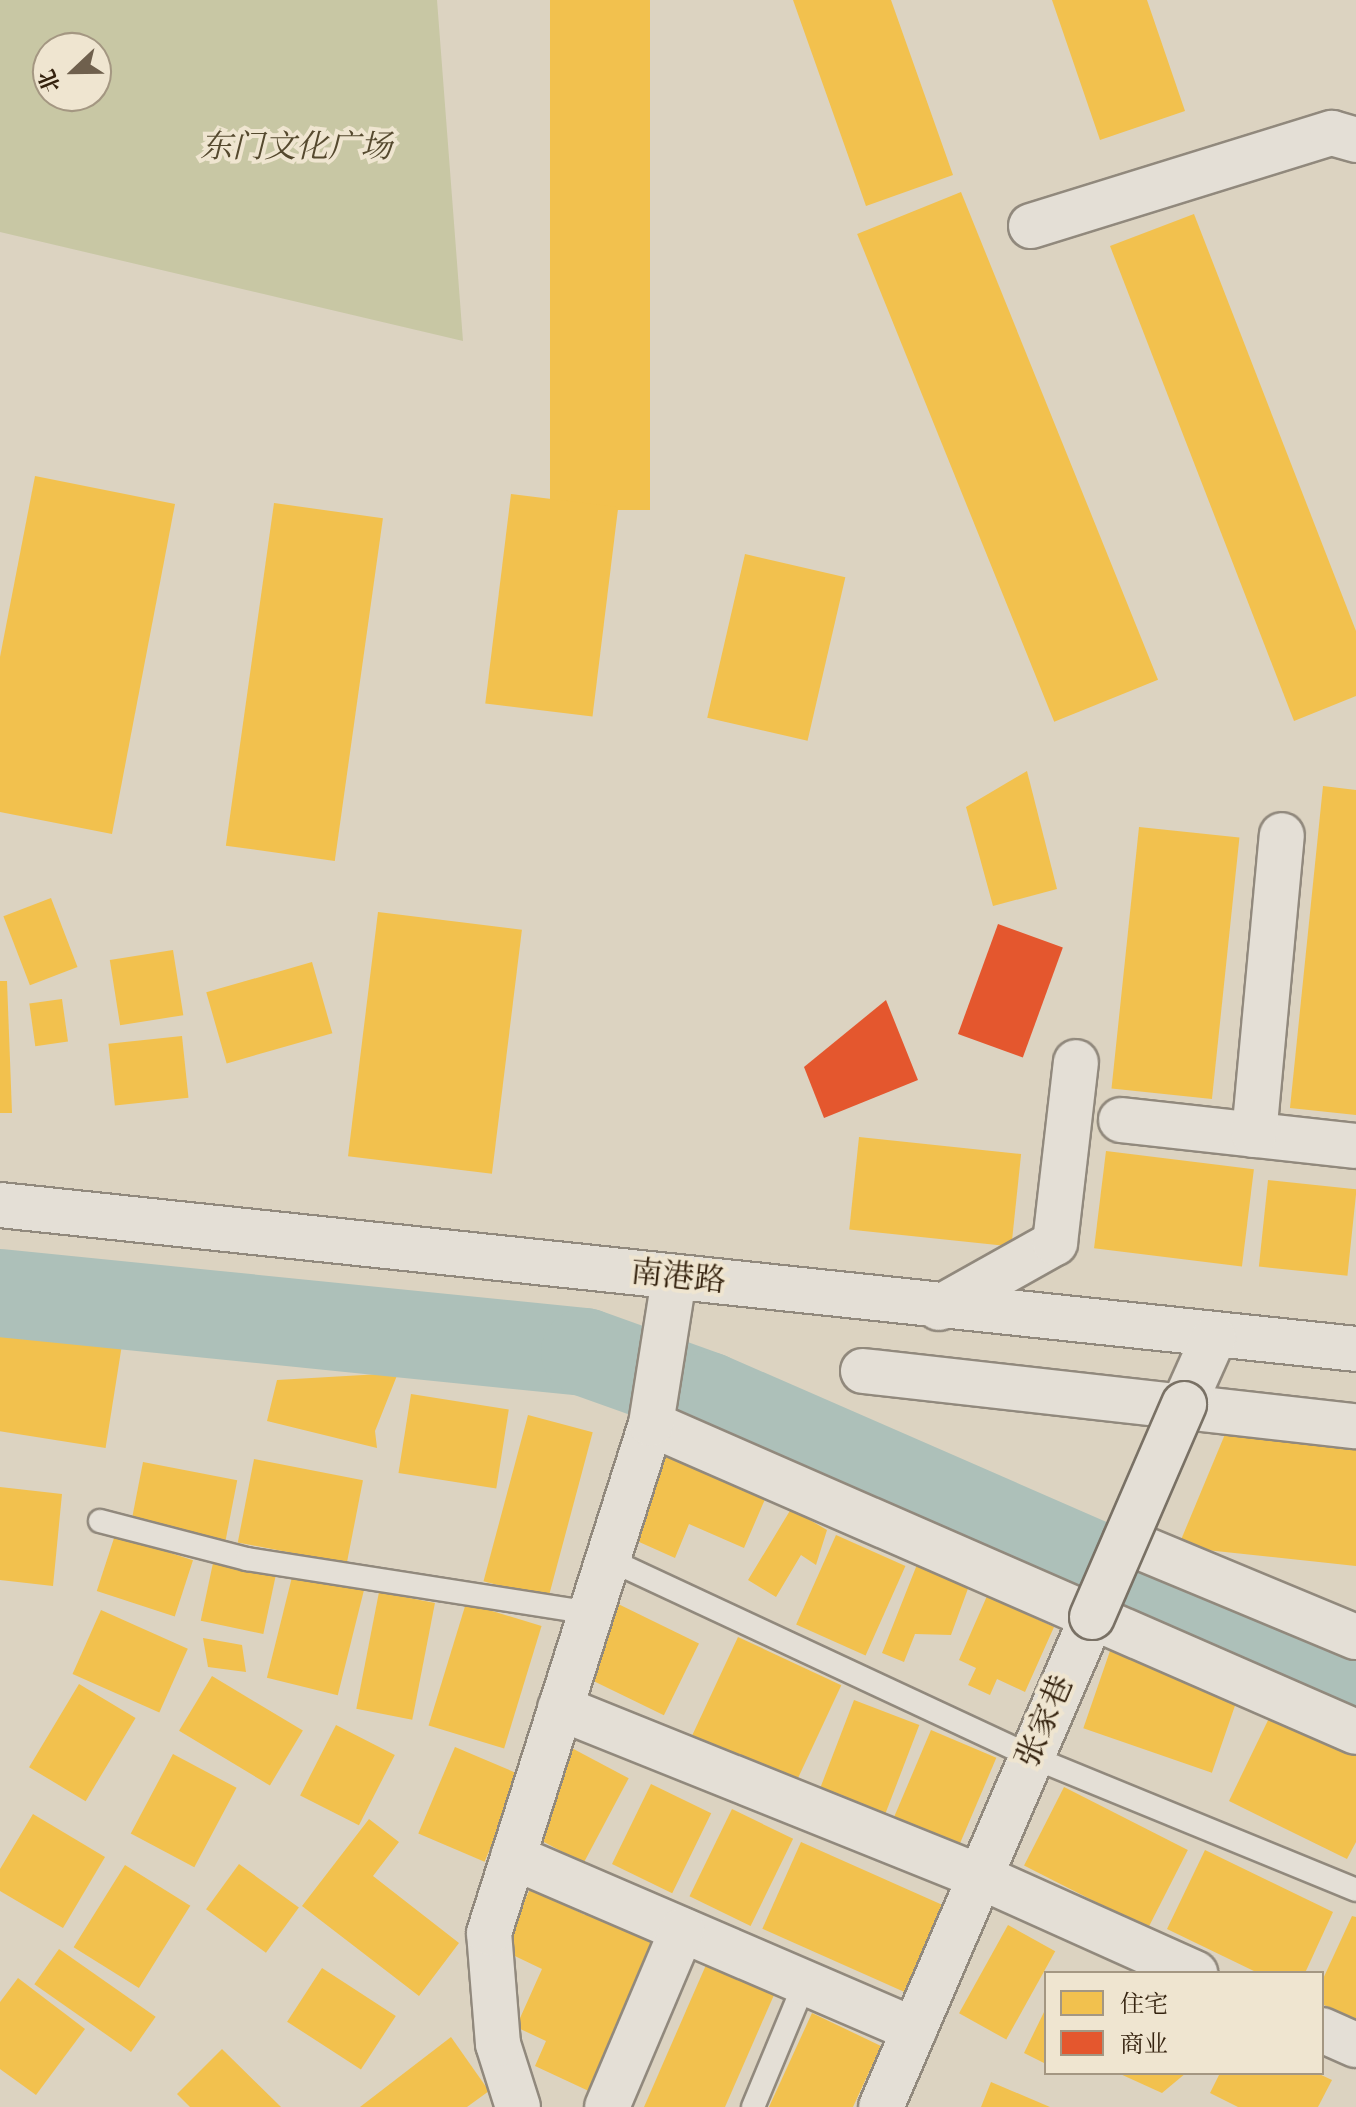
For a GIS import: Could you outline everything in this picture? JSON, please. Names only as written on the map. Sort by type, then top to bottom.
[{"type":"street","points":[[1031,226],[1332,133],[1356,140]]},
{"type":"street","points":[[1254,1135],[1282,835]]},
{"type":"street","points":[[939,1308],[1055,1243],[1076,1062]]},
{"type":"street","points":[[1121,1120],[1356,1146]]},
{"type":"street","name":"南港路","points":[[0,1205],[673,1280],[1356,1349]]},
{"type":"street","points":[[518,2107],[498,2044],[489,1933],[651,1424],[673,1280]]},
{"type":"street","name":"张家巷","points":[[881,2107],[1214,1337]]},
{"type":"street","points":[[863,1371],[1356,1426]]},
{"type":"street","points":[[651,1424],[1356,1732]]},
{"type":"street","points":[[1125,1541],[1356,1637]]},
{"type":"street","points":[[560,1708],[981,1877],[1191,1971]]},
{"type":"street","points":[[513,1857],[914,2030]]},
{"type":"street","points":[[607,2107],[682,1930]]},
{"type":"street","points":[[1324,2031],[1356,2045]]},
{"type":"lane","points":[[100,1521],[247,1559],[591,1613]]},
{"type":"lane","points":[[608,1559],[1032,1757],[1356,1890]]},
{"type":"lane","points":[[753,2107],[805,1982]]},
{"type":"green space","name":"东门文化广场","points":[[0,0],[437,0],[463,341],[0,232]]},
{"type":"building: 住宅","points":[[550,0],[650,0],[650,510],[550,510]]},
{"type":"building: 住宅","points":[[793,0],[891,0],[953,175],[866,206]]},
{"type":"building: 住宅","points":[[1052,0],[1147,0],[1185,111],[1100,140]]},
{"type":"building: 住宅","points":[[961,192],[1158,680],[1054,722],[857,234]]},
{"type":"building: 住宅","points":[[1194,214],[1356,631],[1356,696],[1294,721],[1110,246]]},
{"type":"building: 住宅","points":[[35,476],[175,504],[112,834],[0,812],[0,657]]},
{"type":"building: 住宅","points":[[511,494],[618,507],[592,717],[485,703]]},
{"type":"building: 住宅","points":[[274,503],[383,518],[335,861],[226,846]]},
{"type":"building: 住宅","points":[[745,554],[845,577],[808,741],[707,718]]},
{"type":"building: 住宅","points":[[1027,771],[1057,889],[993,906],[966,807]]},
{"type":"building: 住宅","points":[[1323,786],[1356,790],[1356,1115],[1290,1108]]},
{"type":"building: 住宅","points":[[1139,827],[1239,838],[1212,1099],[1112,1089]]},
{"type":"building: 住宅","points":[[51,898],[78,967],[30,985],[3,916]]},
{"type":"building: 住宅","points":[[378,912],[522,930],[492,1174],[348,1156]]},
{"type":"building: 住宅","points":[[173,950],[183,1015],[120,1025],[110,960]]},
{"type":"building: 住宅","points":[[312,962],[332,1033],[227,1063],[206,992]]},
{"type":"building: 住宅","points":[[0,981],[7,981],[12,1113],[0,1113]]},
{"type":"building: 住宅","points":[[62,999],[68,1042],[35,1046],[29,1004]]},
{"type":"building: 住宅","points":[[182,1036],[188,1098],[115,1105],[108,1044]]},
{"type":"building: 住宅","points":[[859,1137],[1021,1154],[1011,1247],[849,1229]]},
{"type":"building: 住宅","points":[[1106,1151],[1254,1169],[1242,1266],[1094,1248]]},
{"type":"building: 住宅","points":[[1268,1180],[1356,1189],[1347,1276],[1259,1267]]},
{"type":"building: 住宅","points":[[0,1322],[122,1341],[106,1448],[0,1431]]},
{"type":"building: 住宅","points":[[398,1373],[375,1431],[377,1448],[267,1421],[277,1380]]},
{"type":"building: 住宅","points":[[411,1394],[509,1409],[496,1489],[398,1473]]},
{"type":"building: 住宅","points":[[528,1415],[593,1432],[548,1598],[483,1581]]},
{"type":"building: 住宅","points":[[1228,1427],[1356,1440],[1356,1566],[1178,1547]]},
{"type":"building: 住宅","points":[[668,1446],[769,1490],[744,1548],[689,1524],[675,1558],[628,1537]]},
{"type":"building: 住宅","points":[[254,1459],[363,1480],[347,1564],[238,1542]]},
{"type":"building: 住宅","points":[[143,1462],[237,1480],[225,1542],[131,1524]]},
{"type":"building: 住宅","points":[[0,1487],[62,1494],[53,1586],[0,1580]]},
{"type":"building: 住宅","points":[[791,1509],[827,1530],[816,1565],[801,1555],[776,1597],[748,1580]]},
{"type":"building: 住宅","points":[[115,1535],[193,1560],[175,1616],[97,1591]]},
{"type":"building: 住宅","points":[[836,1535],[905,1566],[866,1655],[796,1625]]},
{"type":"building: 住宅","points":[[918,1562],[970,1583],[951,1635],[915,1634],[904,1662],[882,1653]]},
{"type":"building: 住宅","points":[[213,1563],[276,1576],[263,1634],[201,1621]]},
{"type":"building: 住宅","points":[[294,1569],[365,1587],[338,1695],[267,1678]]},
{"type":"building: 住宅","points":[[379,1592],[435,1603],[412,1720],[356,1709]]},
{"type":"building: 住宅","points":[[987,1596],[1054,1627],[1025,1692],[997,1679],[990,1695],[968,1685],[976,1668],[959,1660]]},
{"type":"building: 住宅","points":[[610,1600],[699,1643],[664,1715],[575,1672]]},
{"type":"building: 住宅","points":[[466,1603],[542,1626],[504,1749],[429,1725]]},
{"type":"building: 住宅","points":[[101,1610],[188,1649],[159,1713],[73,1674]]},
{"type":"building: 住宅","points":[[738,1637],[841,1685],[796,1783],[692,1735]]},
{"type":"building: 住宅","points":[[203,1638],[242,1645],[246,1672],[208,1667]]},
{"type":"building: 住宅","points":[[1111,1648],[1240,1692],[1212,1773],[1083,1728]]},
{"type":"building: 住宅","points":[[212,1676],[303,1731],[270,1785],[179,1731]]},
{"type":"building: 住宅","points":[[79,1684],[136,1718],[86,1801],[29,1767]]},
{"type":"building: 住宅","points":[[854,1700],[919,1725],[882,1821],[817,1796]]},
{"type":"building: 住宅","points":[[1273,1710],[1356,1750],[1356,1842],[1347,1859],[1229,1801]]},
{"type":"building: 住宅","points":[[336,1725],[395,1755],[359,1825],[300,1795]]},
{"type":"building: 住宅","points":[[931,1730],[996,1758],[960,1844],[894,1817]]},
{"type":"building: 住宅","points":[[566,1745],[629,1778],[584,1863],[521,1830]]},
{"type":"building: 住宅","points":[[455,1747],[521,1775],[485,1862],[418,1834]]},
{"type":"building: 住宅","points":[[173,1754],[237,1788],[194,1867],[131,1833]]},
{"type":"building: 住宅","points":[[651,1784],[711,1813],[672,1893],[612,1864]]},
{"type":"building: 住宅","points":[[1064,1787],[1188,1850],[1148,1929],[1024,1865]]},
{"type":"building: 住宅","points":[[732,1809],[793,1839],[751,1926],[689,1896]]},
{"type":"building: 住宅","points":[[33,1814],[105,1857],[63,1928],[0,1891],[0,1869]]},
{"type":"building: 住宅","points":[[369,1819],[399,1842],[373,1876],[459,1943],[419,1996],[302,1906]]},
{"type":"building: 住宅","points":[[801,1842],[943,1905],[904,1992],[762,1929]]},
{"type":"building: 住宅","points":[[1205,1850],[1333,1912],[1306,1971],[1254,1971],[1167,1929]]},
{"type":"building: 住宅","points":[[239,1864],[299,1907],[266,1953],[206,1909]]},
{"type":"building: 住宅","points":[[125,1865],[190,1906],[139,1988],[74,1947]]},
{"type":"building: 住宅","points":[[530,1889],[585,1915],[590,1903],[665,1939],[593,2093],[535,2066],[546,2041],[516,2027],[542,1969],[502,1950]]},
{"type":"building: 住宅","points":[[1352,1916],[1356,1917],[1356,2020],[1324,2005],[1324,1977]]},
{"type":"building: 住宅","points":[[1008,1925],[1055,1951],[1006,2040],[959,2013]]},
{"type":"building: 住宅","points":[[59,1949],[156,2017],[131,2052],[34,1984]]},
{"type":"building: 住宅","points":[[706,1965],[774,1995],[725,2107],[644,2107]]},
{"type":"building: 住宅","points":[[322,1968],[396,2016],[361,2070],[287,2022]]},
{"type":"building: 住宅","points":[[18,1978],[85,2029],[36,2095],[0,2069],[0,2002]]},
{"type":"building: 住宅","points":[[1044,2012],[1044,2063],[1024,2053]]},
{"type":"building: 住宅","points":[[812,2013],[881,2046],[853,2107],[769,2107]]},
{"type":"building: 住宅","points":[[451,2037],[489,2091],[467,2107],[360,2107]]},
{"type":"building: 住宅","points":[[222,2049],[281,2107],[190,2107],[177,2094]]},
{"type":"building: 住宅","points":[[1122,2075],[1184,2075],[1162,2093]]},
{"type":"building: 住宅","points":[[1219,2075],[1321,2075],[1332,2080],[1318,2107],[1238,2107],[1210,2093]]},
{"type":"building: 住宅","points":[[991,2082],[1050,2107],[981,2107]]},
{"type":"building: 商业","points":[[998,924],[1063,948],[1023,1058],[958,1034]]},
{"type":"building: 商业","points":[[886,1000],[918,1080],[824,1118],[804,1067]]},
{"type":"waterway","points":[[0,1293],[585,1352],[708,1396],[1356,1679]]}]
